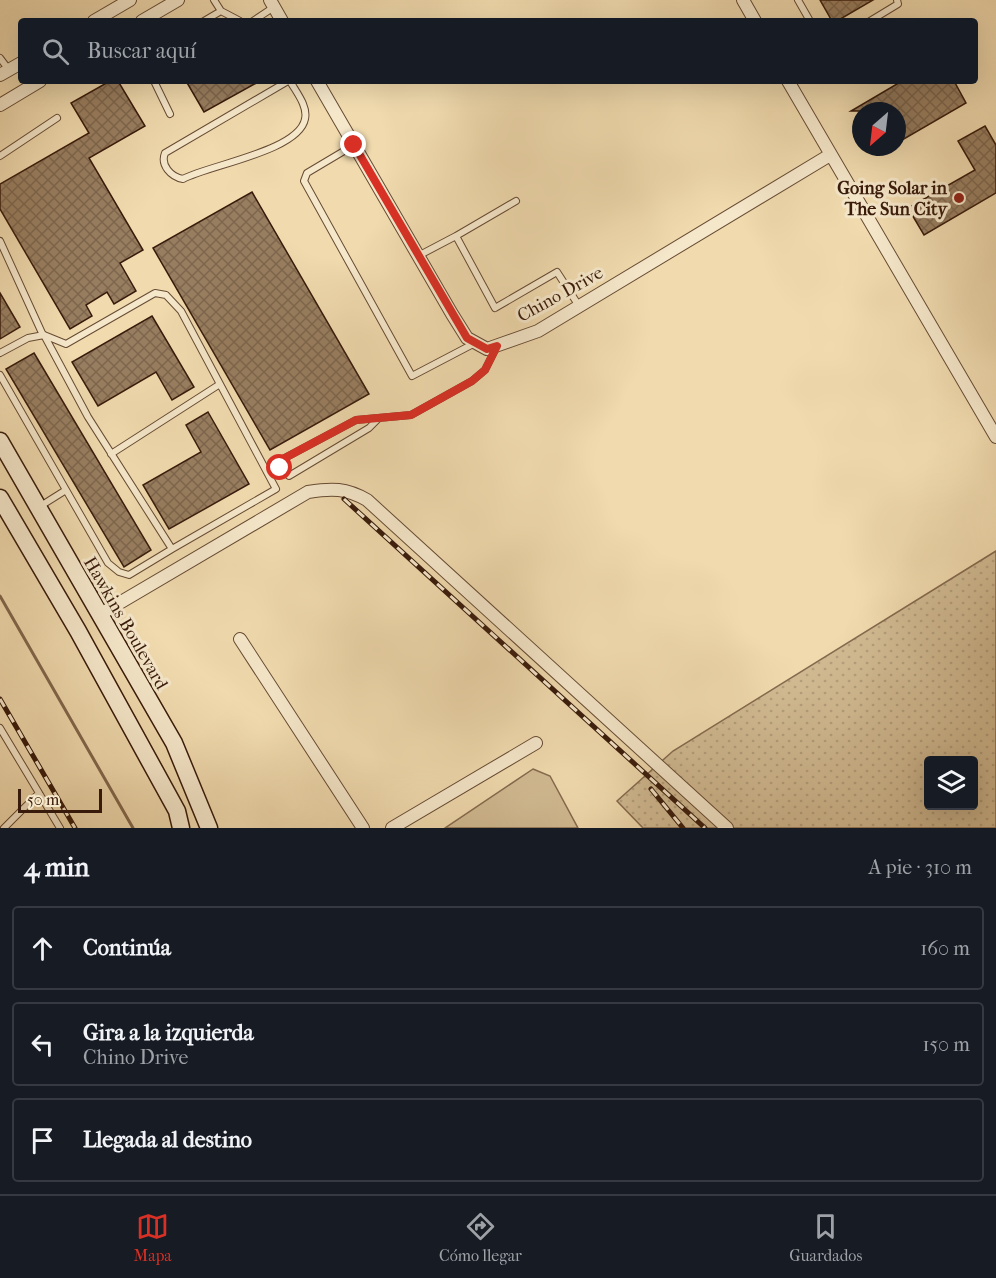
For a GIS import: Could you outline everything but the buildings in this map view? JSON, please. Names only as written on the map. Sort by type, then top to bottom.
[{"type":"main road","name":"Hawkins Boulevard","points":[[0,441],[174,743],[209,828]]},
{"type":"main road","points":[[0,498],[78,632],[177,811],[181,828]]},
{"type":"main road","points":[[78,632],[99,615]]},
{"type":"street","points":[[99,18],[130,0]]},
{"type":"street","points":[[147,18],[178,0]]},
{"type":"street","points":[[743,0],[753,18]]},
{"type":"street","points":[[272,3],[280,18]]},
{"type":"street","points":[[5,73],[18,65]]},
{"type":"street","points":[[0,105],[35,84]]},
{"type":"street","points":[[319,84],[467,338],[475,343]]},
{"type":"street","points":[[790,84],[996,437]]},
{"type":"street","name":"Chino Drive","points":[[475,343],[487,349],[538,331],[830,155]]},
{"type":"street","points":[[99,615],[308,492],[336,488],[352,492],[367,500],[727,828]]},
{"type":"street","points":[[240,639],[363,828]]},
{"type":"street","points":[[392,828],[536,744]]},
{"type":"lane","points":[[214,0],[221,11],[234,18]]},
{"type":"lane","points":[[798,0],[808,18]]},
{"type":"lane","points":[[875,18],[898,4],[897,0]]},
{"type":"lane","points":[[256,18],[272,3]]},
{"type":"lane","points":[[209,18],[221,11]]},
{"type":"lane","points":[[0,58],[5,73]]},
{"type":"lane","points":[[155,84],[170,114]]},
{"type":"lane","points":[[284,84],[165,153],[165,165],[173,176],[183,179],[255,154],[292,138],[305,120],[305,109],[291,84]]},
{"type":"lane","points":[[0,156],[57,118]]},
{"type":"lane","points":[[354,145],[307,173],[304,181],[412,376],[475,343]]},
{"type":"lane","points":[[418,256],[516,201]]},
{"type":"lane","points":[[456,236],[495,308],[557,273],[579,306]]},
{"type":"lane","points":[[0,241],[44,335],[111,454],[172,549]]},
{"type":"lane","points":[[0,353],[28,338],[44,335],[66,344],[155,293],[166,295],[181,311],[276,489],[129,575],[119,572],[108,563],[0,375]]},
{"type":"lane","points":[[378,419],[369,428],[289,476],[280,468],[281,460],[356,420],[411,415],[472,381],[485,370],[497,346]]},
{"type":"lane","points":[[111,454],[220,384]]},
{"type":"lane","points":[[38,508],[66,490]]},
{"type":"lane","points":[[0,728],[60,828]]},
{"type":"lane","points":[[4,828],[39,793]]},
{"type":"shaded area","points":[[996,551],[996,828],[643,828],[617,801],[673,751]]},
{"type":"shaded area","points":[[533,769],[550,776],[578,828],[445,828]]},
{"type":"waterway","points":[[0,596],[133,828]]},
{"type":"railway","points":[[344,499],[705,828]]},
{"type":"railway","points":[[0,699],[75,828]]},
{"type":"railway","points":[[651,789],[683,828]]},
{"type":"place","name":"Going Solar in The Sun City","points":[[959,198]]},
{"type":"route","points":[[280,468],[281,460],[356,420],[411,415],[472,381],[485,370],[497,346],[487,349],[467,338],[354,145]]}]
